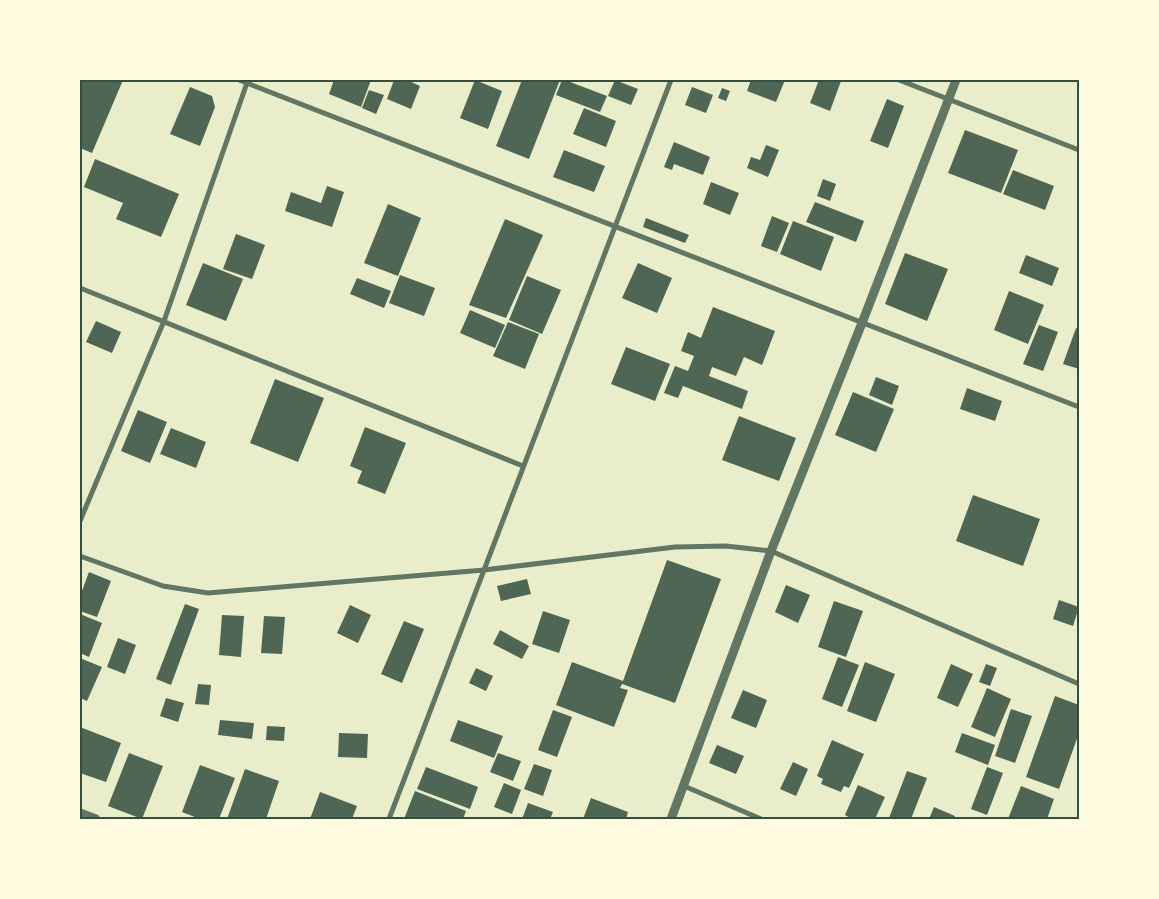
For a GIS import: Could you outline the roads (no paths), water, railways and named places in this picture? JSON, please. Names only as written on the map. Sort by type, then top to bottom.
[{"type":"street","points":[[239,80],[1079,407]]},
{"type":"street","points":[[389,819],[671,80]]},
{"type":"street","points":[[899,80],[1079,150]]},
{"type":"street","points":[[671,819],[771,551],[956,80]]},
{"type":"street","points":[[80,521],[164,321],[247,82]]},
{"type":"street","points":[[80,288],[523,466]]},
{"type":"street","points":[[80,556],[163,586],[208,593],[484,570],[675,547],[726,546],[771,551],[1079,684]]},
{"type":"street","points":[[684,786],[762,819]]},
{"type":"street","points":[[80,813],[96,819]]}]
